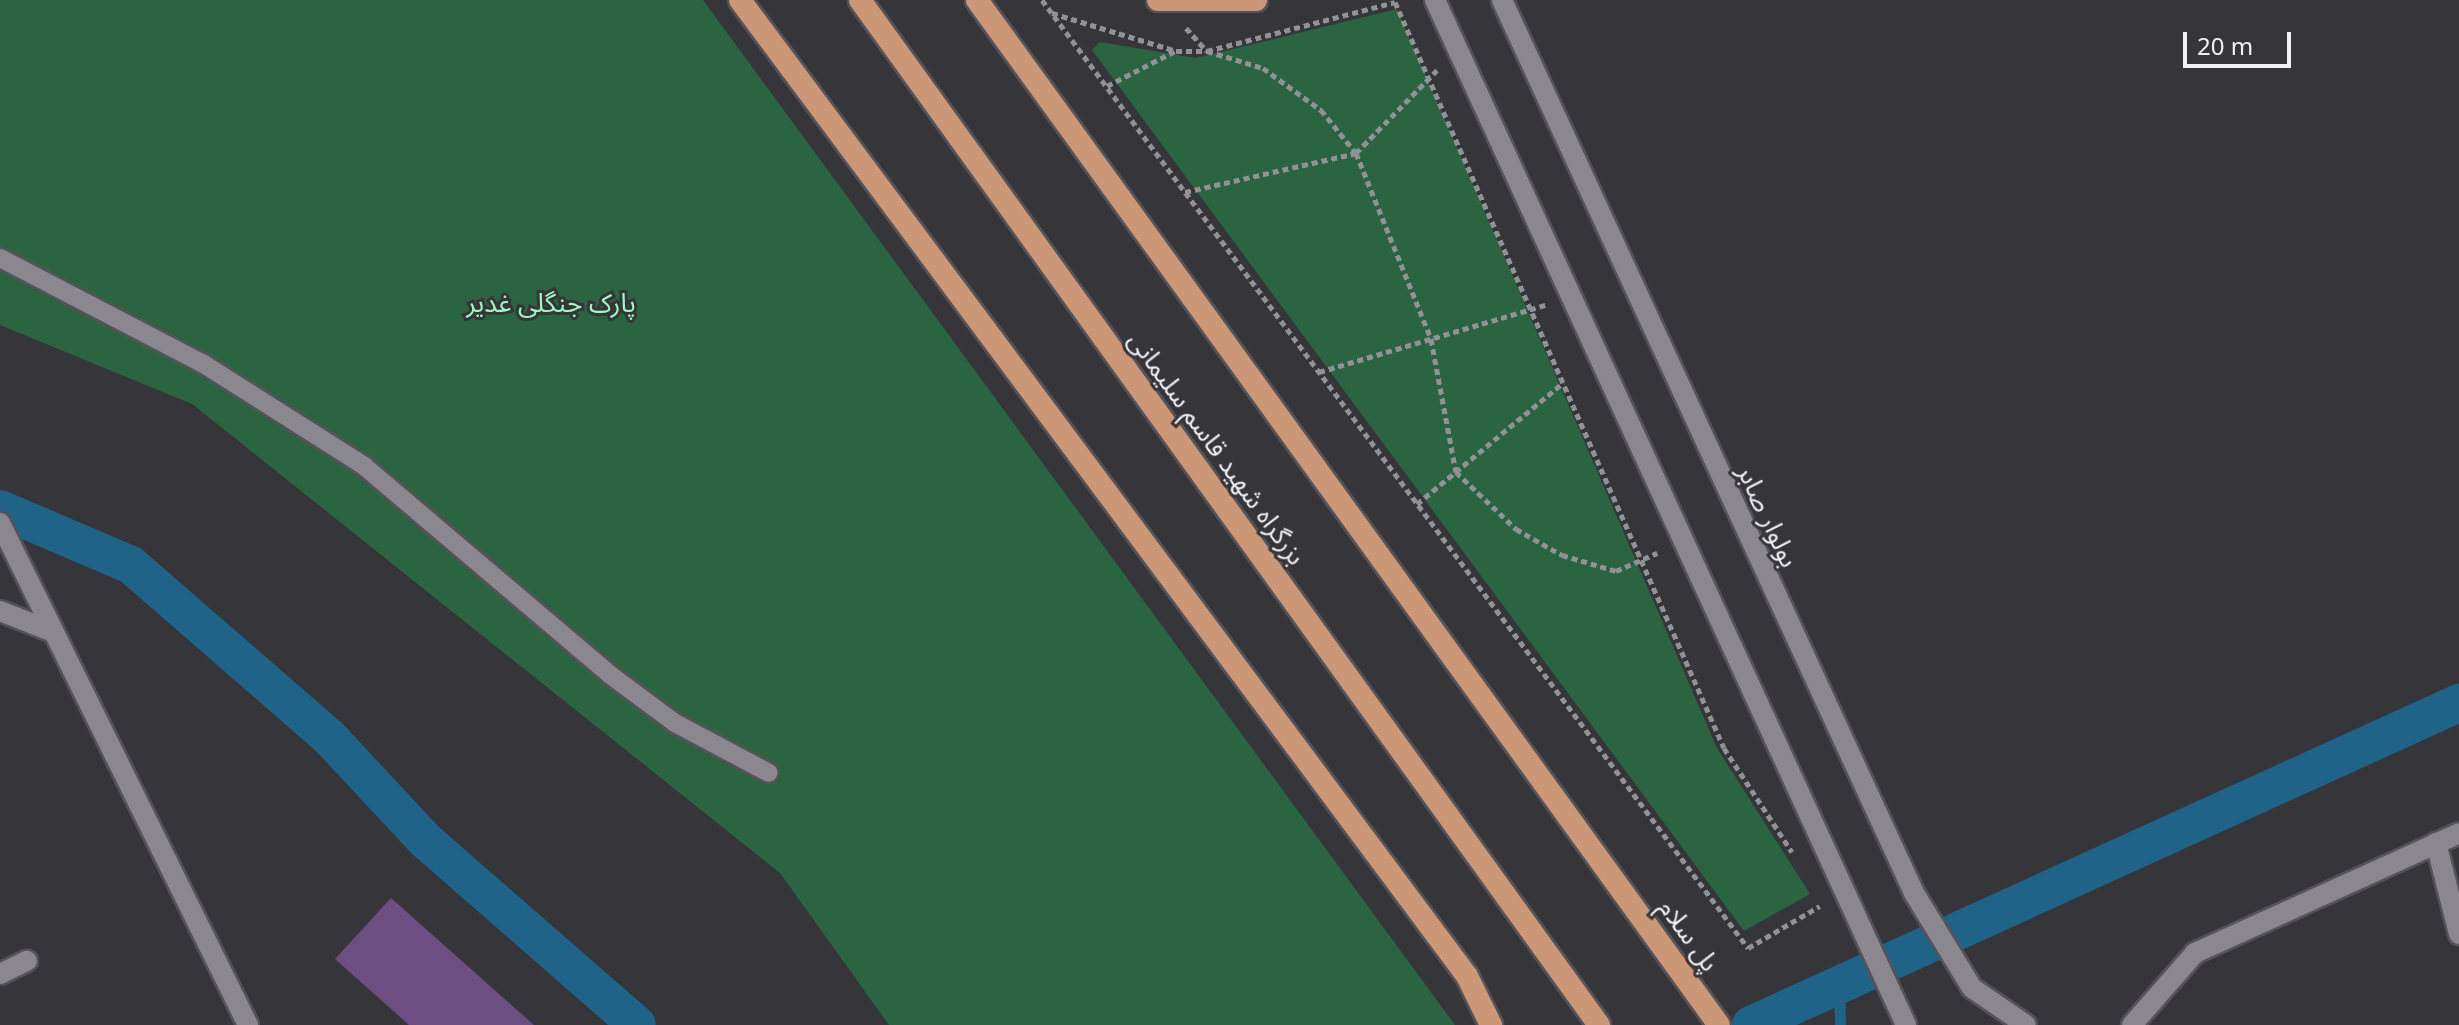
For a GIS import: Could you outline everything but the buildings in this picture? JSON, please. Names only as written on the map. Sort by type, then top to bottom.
[{"type":"highway","points":[[740,0],[1467,976],[1491,1025]]},
{"type":"highway","name":"بزرگراه شهید قاسم سلیمانی","points":[[860,0],[1599,1025]]},
{"type":"highway","name":"پل سلام","points":[[977,0],[1719,1025]]},
{"type":"highway","points":[[1162,0],[1256,0]]},
{"type":"street","points":[[1435,0],[1906,1025]]},
{"type":"street","name":"بولوار صابر","points":[[1502,0],[1914,893],[1972,988],[2026,1025]]},
{"type":"street","points":[[0,523],[248,1025]]},
{"type":"street","points":[[0,611],[51,631]]},
{"type":"street","points":[[2132,1025],[2195,953],[2459,833]]},
{"type":"street","points":[[2436,843],[2459,934]]},
{"type":"street","points":[[0,974],[27,961]]},
{"type":"lane","points":[[0,258],[202,363],[364,466],[609,674],[675,723],[769,773]]},
{"type":"path","points":[[1042,0],[1748,948],[1826,903],[1817,890]]},
{"type":"path","points":[[1162,0],[1207,51],[1263,68],[1321,110],[1356,153],[1431,339],[1456,472],[1516,529],[1562,555],[1616,571],[1684,541]]},
{"type":"path","points":[[1052,13],[1176,51],[1207,51],[1395,2],[1724,748],[1800,864]]},
{"type":"path","points":[[1185,192],[1356,153],[1458,50]]},
{"type":"path","points":[[1107,86],[1176,51]]},
{"type":"path","points":[[1319,372],[1572,297]]},
{"type":"path","points":[[1417,504],[1563,383]]},
{"type":"green space","name":"پارک جنگلی غدیر","points":[[0,0],[703,0],[1455,1025],[889,1025],[780,873],[192,404],[0,325]]},
{"type":"green space","points":[[1397,9],[1717,748],[1810,894],[1744,931],[1092,50],[1100,42],[1196,58]]},
{"type":"waterway","points":[[0,509],[131,565],[329,737],[425,840],[637,1025]]},
{"type":"waterway","points":[[1751,1025],[2459,703]]},
{"type":"waterway","points":[[1839,980],[1840,1025]]}]
